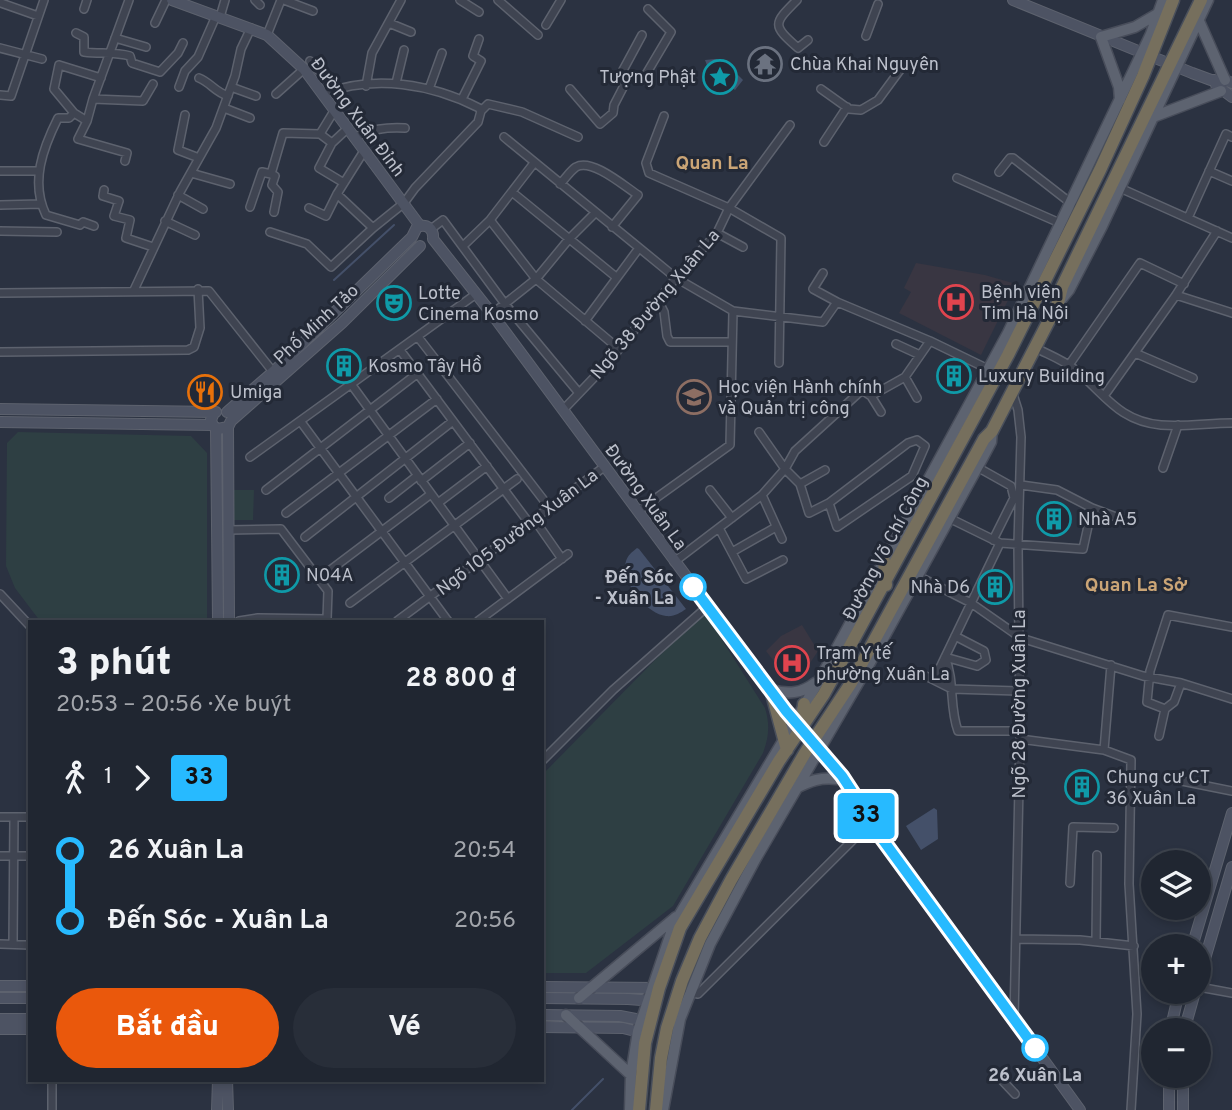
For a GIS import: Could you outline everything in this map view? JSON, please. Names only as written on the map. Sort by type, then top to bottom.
[{"type":"highway","name":"Đường Võ Chí Công","points":[[639,1110],[636,1065],[644,1027],[653,995],[680,928],[785,744],[798,725],[815,711],[886,585],[1064,247],[1134,83],[1173,0]]},
{"type":"highway","name":"Đường Võ Chí Công","points":[[656,1110],[667,1028],[688,966],[731,880],[835,714],[984,439],[992,431],[1058,303],[1062,287],[1184,44],[1201,0]]},
{"type":"highway","points":[[1147,55],[1151,34]]},
{"type":"highway","points":[[1166,87],[1173,65]]},
{"type":"highway","points":[[884,561],[886,585]]},
{"type":"highway","points":[[771,690],[785,744]]},
{"type":"highway","points":[[798,725],[804,704]]},
{"type":"highway","points":[[808,765],[815,744]]},
{"type":"highway","points":[[672,952],[677,918]]},
{"type":"main road","points":[[1151,34],[1163,0]]},
{"type":"main road","name":"Đường Võ Chí Công","points":[[1184,44],[1208,0]]},
{"type":"main road","points":[[1120,100],[1119,87],[1101,37],[1135,27],[1159,13]]},
{"type":"main road","points":[[1153,117],[1226,85],[1199,20]]},
{"type":"main road","name":"Đường Võ Chí Công","points":[[804,704],[988,369],[1072,204],[1120,100],[1134,83]]},
{"type":"main road","name":"Đường Võ Chí Công","points":[[1058,303],[1069,290],[1120,188],[1166,87]]},
{"type":"main road","name":"Đường Võ Chí Công","points":[[835,714],[918,576],[991,442],[992,431]]},
{"type":"main road","points":[[771,690],[792,693],[806,690],[820,679]]},
{"type":"main road","points":[[663,1110],[671,1054],[723,920],[808,765]]},
{"type":"main road","name":"Đường Võ Chí Công","points":[[653,995],[677,918],[768,774]]},
{"type":"main road","points":[[796,788],[812,780],[837,776]]},
{"type":"main road","points":[[579,998],[677,918]]},
{"type":"main road","points":[[566,1015],[578,1027],[636,1065]]},
{"type":"main road","name":"Đường Võ Chí Công","points":[[630,1110],[636,1065]]},
{"type":"street","points":[[0,95],[11,96],[44,0]]},
{"type":"street","points":[[84,9],[87,0]]},
{"type":"street","points":[[125,161],[127,153],[78,139],[87,121],[129,0]]},
{"type":"street","points":[[155,23],[166,0]]},
{"type":"street","name":"Đường Xuân Đỉnh","points":[[172,0],[267,35],[307,65],[334,111],[404,203]]},
{"type":"street","points":[[179,87],[185,71],[198,57],[225,0]]},
{"type":"street","points":[[267,35],[283,0],[313,11]]},
{"type":"street","points":[[460,0],[479,12]]},
{"type":"street","points":[[498,0],[538,35]]},
{"type":"street","points":[[546,24],[561,0]]},
{"type":"street","points":[[797,0],[779,18],[781,33],[798,48],[808,40]]},
{"type":"street","points":[[1013,0],[1226,85],[1232,97]]},
{"type":"street","points":[[366,86],[372,53],[397,1]]},
{"type":"street","points":[[1,3],[38,16]]},
{"type":"street","points":[[866,36],[878,4]]},
{"type":"street","points":[[642,81],[671,32],[648,9]]},
{"type":"street","points":[[388,23],[411,32]]},
{"type":"street","points":[[134,290],[178,195],[216,128],[232,87],[241,49],[251,28]]},
{"type":"street","points":[[76,33],[84,37],[84,52],[109,55],[117,52],[130,56],[132,63],[159,72],[178,53],[183,43]]},
{"type":"street","points":[[570,89],[600,124],[613,113],[625,74],[642,35]]},
{"type":"street","points":[[115,38],[146,47]]},
{"type":"street","points":[[462,99],[481,61],[472,56],[480,39]]},
{"type":"street","points":[[0,48],[42,59]]},
{"type":"street","points":[[396,83],[404,50]]},
{"type":"street","points":[[429,89],[442,54]]},
{"type":"street","points":[[87,121],[74,113],[54,89],[59,65],[101,78]]},
{"type":"street","points":[[276,94],[307,65],[336,89]]},
{"type":"street","points":[[821,89],[847,107],[861,110],[878,100],[903,66]]},
{"type":"street","points":[[198,78],[209,82],[217,93],[228,96]]},
{"type":"street","points":[[323,94],[352,85],[396,83],[462,99],[481,111]]},
{"type":"street","points":[[93,99],[144,101],[152,84]]},
{"type":"street","points":[[232,87],[256,96]]},
{"type":"street","points":[[270,232],[307,244],[331,267],[404,203],[478,122],[481,111],[488,104],[522,112],[578,137]]},
{"type":"street","points":[[824,142],[847,107]]},
{"type":"street","points":[[223,108],[250,118]]},
{"type":"street","points":[[320,134],[334,111]]},
{"type":"street","points":[[42,231],[46,215],[41,204],[39,171],[48,138],[58,118],[69,118],[74,113]]},
{"type":"street","points":[[185,114],[178,150],[199,158]]},
{"type":"street","points":[[663,116],[646,163],[649,173],[729,208],[781,237],[779,363]]},
{"type":"street","name":"Ngõ 38 Đường Xuân La","points":[[563,410],[619,349],[676,278],[717,233],[729,208],[790,125]]},
{"type":"street","points":[[354,138],[367,131],[386,127],[405,128]]},
{"type":"street","points":[[344,183],[319,168],[332,143],[347,129]]},
{"type":"street","points":[[271,174],[283,132],[320,134],[332,143]]},
{"type":"street","points":[[1188,218],[1226,134],[1232,137]]},
{"type":"street","points":[[504,137],[676,278],[733,311],[823,322],[837,302]]},
{"type":"street","points":[[309,208],[326,216],[364,151]]},
{"type":"street","points":[[999,172],[1013,158],[1072,204]]},
{"type":"street","points":[[463,246],[490,220],[534,163]]},
{"type":"street","points":[[560,184],[576,167],[584,165],[597,168],[638,195],[612,227]]},
{"type":"street","points":[[0,170],[39,171]]},
{"type":"street","points":[[1209,171],[1232,181]]},
{"type":"street","points":[[250,206],[262,172],[271,174],[275,176],[272,185],[278,192],[274,212]]},
{"type":"street","points":[[191,173],[230,184]]},
{"type":"street","points":[[957,178],[1062,224]]},
{"type":"street","points":[[1120,188],[1232,238]]},
{"type":"street","points":[[104,190],[103,196],[119,201],[114,216],[130,220],[126,238],[153,247]]},
{"type":"street","points":[[512,192],[616,277]]},
{"type":"street","points":[[337,194],[373,228]]},
{"type":"street","points":[[178,195],[204,209]]},
{"type":"street","name":"Đường Xuân La","points":[[404,203],[492,314],[674,562],[815,744],[854,805],[871,822],[1080,1110]]},
{"type":"street","points":[[0,205],[41,204]]},
{"type":"street","points":[[492,314],[536,279],[595,213]]},
{"type":"street","points":[[46,215],[80,225],[83,222],[94,226]]},
{"type":"street","points":[[428,231],[443,220],[505,304],[579,393]]},
{"type":"street","points":[[490,220],[536,279],[619,349]]},
{"type":"street","points":[[166,221],[195,235]]},
{"type":"street","name":"Phố Minh Tảo","points":[[229,420],[412,237],[415,229],[428,231],[427,246],[420,246],[342,323],[276,375]]},
{"type":"street","points":[[0,231],[57,232]]},
{"type":"street","points":[[1104,396],[1184,284],[1217,231]]},
{"type":"street","points":[[717,233],[743,247]]},
{"type":"street","points":[[412,237],[420,246]]},
{"type":"street","points":[[585,321],[639,248]]},
{"type":"street","points":[[1069,365],[1140,262],[1184,284]]},
{"type":"street","points":[[823,273],[813,289],[988,369]]},
{"type":"street","points":[[0,352],[188,350],[194,347],[200,328],[198,289]]},
{"type":"street","points":[[0,293],[209,290],[276,375]]},
{"type":"street","points":[[250,457],[476,294]]},
{"type":"street","points":[[1176,295],[1232,313]]},
{"type":"street","points":[[658,300],[664,312],[670,342],[732,342]]},
{"type":"street","points":[[638,511],[730,444],[733,311]]},
{"type":"street","points":[[418,337],[549,507]]},
{"type":"street","points":[[871,396],[905,377],[930,341]]},
{"type":"street","points":[[896,344],[920,355]]},
{"type":"street","points":[[1034,347],[1069,365],[1110,404],[1123,414],[1140,421],[1160,425],[1232,423]]},
{"type":"street","points":[[400,350],[504,489],[565,556],[479,620]]},
{"type":"street","points":[[1135,354],[1193,377]]},
{"type":"street","points":[[266,490],[418,373]]},
{"type":"street","points":[[905,377],[917,398]]},
{"type":"street","points":[[351,384],[508,599]]},
{"type":"street","points":[[674,562],[762,495],[785,469],[795,452],[862,390],[871,396],[881,412]]},
{"type":"street","name":"Ngõ 28 Đường Xuân La","points":[[1012,391],[1018,410],[1021,437],[1018,544],[1020,735],[1014,1019]]},
{"type":"street","points":[[286,513],[437,399]]},
{"type":"street","points":[[0,409],[221,411],[229,420],[229,620]]},
{"type":"street","points":[[214,413],[211,420],[215,427],[218,620]]},
{"type":"street","points":[[0,422],[215,427],[221,430],[229,420]]},
{"type":"street","points":[[305,537],[453,421]]},
{"type":"street","points":[[301,422],[447,620]]},
{"type":"street","points":[[1163,468],[1178,425]]},
{"type":"street","points":[[759,432],[785,469],[800,484],[809,513],[829,503],[908,443],[917,440],[925,446],[912,476],[837,527],[829,503]]},
{"type":"street","points":[[389,498],[470,443]]},
{"type":"street","points":[[438,503],[487,466]]},
{"type":"street","name":"Ngõ 105 Đường Xuân La","points":[[398,620],[604,467]]},
{"type":"street","points":[[934,680],[971,603],[1014,498],[1011,486],[977,467]]},
{"type":"street","points":[[800,484],[825,470]]},
{"type":"street","points":[[350,603],[517,479]]},
{"type":"street","points":[[1021,485],[1057,490],[1092,508],[1128,521]]},
{"type":"street","points":[[710,490],[732,518]]},
{"type":"street","points":[[328,571],[431,494]]},
{"type":"street","points":[[762,495],[782,539]]},
{"type":"street","points":[[949,518],[997,541],[1083,549],[1092,508]]},
{"type":"street","points":[[732,552],[776,527]]},
{"type":"street","points":[[719,528],[746,579],[783,560]]},
{"type":"street","points":[[229,530],[281,529],[328,591],[327,620],[266,620]]},
{"type":"street","points":[[918,576],[971,603],[1021,638],[1232,699]]},
{"type":"street","points":[[0,594],[28,624]]},
{"type":"street","points":[[544,759],[612,690],[708,606]]},
{"type":"street","points":[[1165,709],[1147,702],[1150,677],[1169,614],[1232,627]]},
{"type":"street","points":[[945,657],[977,666],[986,660],[984,651],[955,636]]},
{"type":"street","points":[[945,657],[951,672],[955,722],[959,732],[1020,735],[1104,750],[1131,760],[1129,884],[1137,1014],[1131,1110]]},
{"type":"street","points":[[1104,750],[1111,665]]},
{"type":"street","points":[[917,672],[952,690],[1020,691]]},
{"type":"street","points":[[1159,736],[1165,709],[1174,702],[1181,683]]},
{"type":"street","points":[[1172,779],[1232,791]]},
{"type":"street","points":[[1196,934],[1232,813]]},
{"type":"street","points":[[0,817],[28,817]]},
{"type":"street","points":[[13,944],[14,817]]},
{"type":"street","points":[[694,993],[871,822]]},
{"type":"street","points":[[1070,883],[1073,827],[1114,828]]},
{"type":"street","points":[[1096,941],[1097,855]]},
{"type":"street","points":[[0,856],[28,856]]},
{"type":"street","points":[[1211,938],[1232,867]]},
{"type":"street","points":[[1017,939],[1096,941],[1134,946]]},
{"type":"street","points":[[0,944],[28,944]]},
{"type":"street","points":[[0,986],[28,986]]},
{"type":"street","points":[[544,987],[592,987],[653,995]]},
{"type":"street","points":[[1211,989],[1232,993]]},
{"type":"street","points":[[544,998],[653,995]]},
{"type":"street","points":[[0,998],[28,998]]},
{"type":"street","points":[[544,1015],[620,1016],[644,1027]]},
{"type":"street","points":[[0,1019],[28,1019]]},
{"type":"street","points":[[544,1027],[644,1027]]},
{"type":"street","points":[[0,1029],[28,1029]]},
{"type":"street","points":[[998,1076],[1015,1094]]},
{"type":"street","points":[[52,1082],[52,1110]]},
{"type":"street","points":[[218,1082],[218,1110]]},
{"type":"street","points":[[228,1082],[228,1110]]},
{"type":"street","points":[[1169,1088],[1169,1110]]},
{"type":"street","points":[[1182,1088],[1183,1110]]},
{"type":"shaded area","name":"Bệnh viện Tim Hà Nội","points":[[916,263],[985,275],[1016,284],[981,355],[899,313],[911,292],[904,288]]},
{"type":"shaded area","points":[[18,432],[191,436],[207,453],[207,620],[39,620],[15,588],[6,566],[7,443]]},
{"type":"shaded area","points":[[234,490],[254,490],[253,520],[234,520]]},
{"type":"shaded area","points":[[705,613],[765,708],[768,730],[763,753],[673,906],[586,973],[544,973],[544,773]]},
{"type":"shaded area","name":"Trạm Y tế phường Xuân La","points":[[802,625],[818,651],[798,681],[790,682],[766,651],[781,636]]},
{"type":"water","points":[[705,60],[725,62],[743,80],[735,90],[708,68]]},
{"type":"water","points":[[637,548],[686,609],[672,616],[658,614],[636,595],[625,569],[628,557]]},
{"type":"water","points":[[934,808],[937,810],[938,839],[921,850],[906,826]]},
{"type":"waterway","points":[[334,280],[394,225]]},
{"type":"waterway","points":[[572,1110],[603,1079]]},
{"type":"bus line","name":"33","points":[[693,587],[786,711],[842,776],[859,802],[861,810],[1035,1048]]},
{"type":"place","name":"Chùa Khai Nguyên","points":[[765,64]]},
{"type":"place","name":"Tượng Phật","points":[[720,77]]},
{"type":"place","name":"Bệnh viện Tim Hà Nội","points":[[956,302]]},
{"type":"place","name":"Lotte Cinema Kosmo","points":[[394,303]]},
{"type":"place","name":"Kosmo Tây Hồ","points":[[344,366]]},
{"type":"place","name":"Luxury Building","points":[[954,376]]},
{"type":"place","name":"Umiga","points":[[205,392]]},
{"type":"place","name":"Học viện Hành chính và Quản trị công","points":[[694,397]]},
{"type":"place","name":"Nhà A5","points":[[1054,519]]},
{"type":"place","name":"N04A","points":[[282,575]]},
{"type":"place","name":"Đến Sóc - Xuân La","points":[[693,587]]},
{"type":"place","name":"Nhà D6","points":[[995,587]]},
{"type":"place","name":"Trạm Y tế phường Xuân La","points":[[792,663]]},
{"type":"place","name":"Chung cư CT 36 Xuân La","points":[[1082,787]]},
{"type":"place","name":"26 Xuân La","points":[[1035,1048]]},
{"type":"district","name":"Quan La","points":[[712,162]]},
{"type":"district","name":"Quan La Sở","points":[[1136,584]]}]
